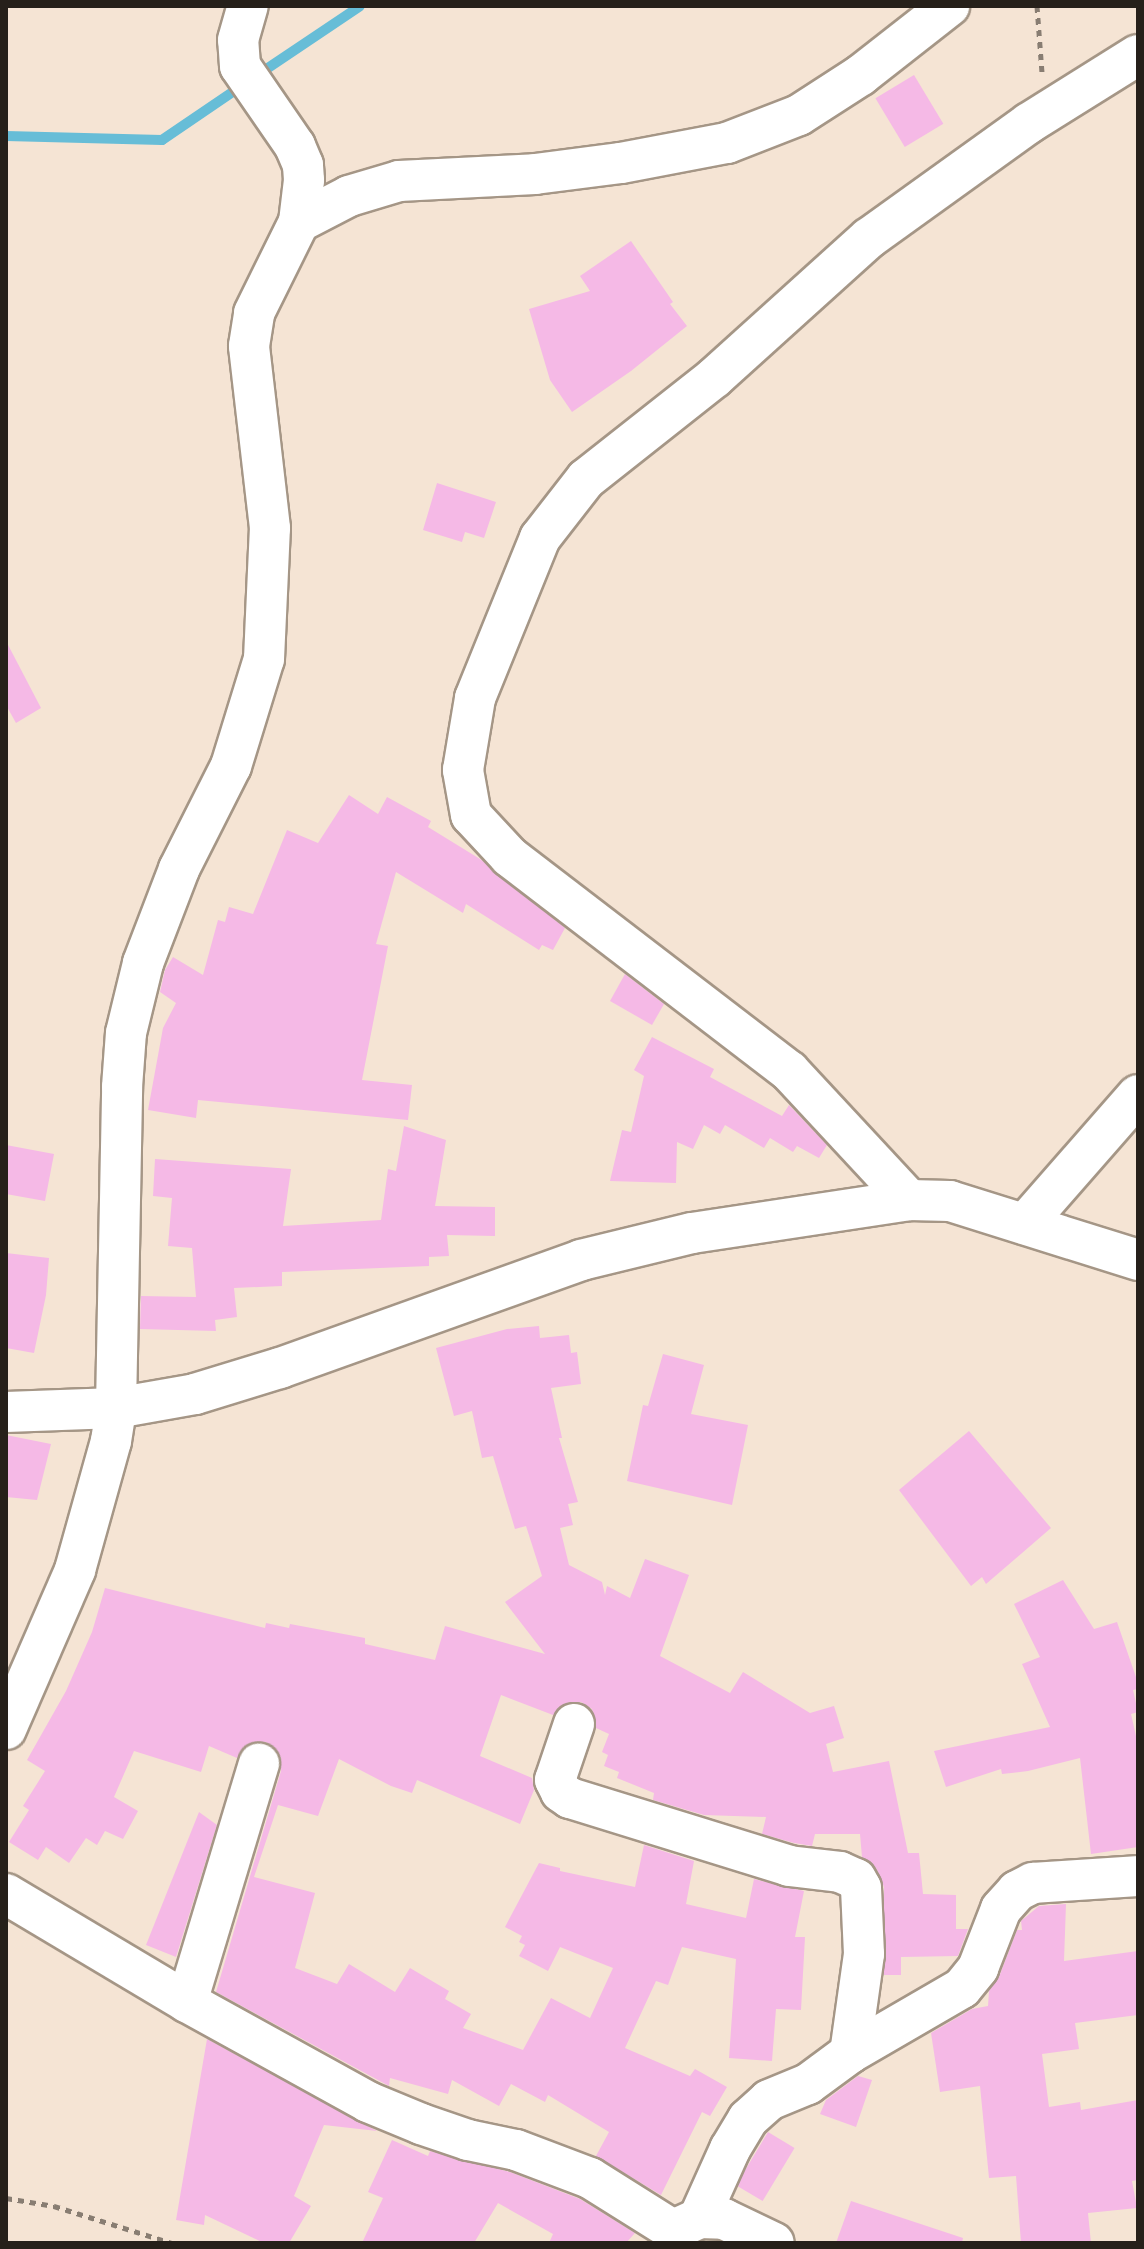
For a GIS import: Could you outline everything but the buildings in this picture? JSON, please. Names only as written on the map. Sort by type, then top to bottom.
[{"type":"street","points":[[6,1729],[75,1570],[111,1441],[116,1408],[126,1033],[143,963],[179,869],[231,766],[264,659],[270,528],[249,346],[254,313],[299,222],[303,165],[287,133],[240,66],[238,40],[248,6]]},
{"type":"street","points":[[299,222],[349,196],[399,181],[535,174],[621,163],[727,143],[799,115],[861,75],[949,6]]},
{"type":"street","points":[[909,1200],[789,1071],[510,857],[471,815],[463,770],[475,698],[540,538],[586,479],[715,377],[869,238],[1058,104],[1138,55]]},
{"type":"street","points":[[1025,1224],[1138,1095]]},
{"type":"street","points":[[6,1412],[116,1408],[195,1394],[280,1368],[581,1260],[692,1233],[909,1200],[950,1201],[1138,1260]]},
{"type":"street","points":[[574,1724],[555,1780],[570,1798],[789,1866],[840,1872],[856,1879],[861,1888],[864,1954],[850,2053]]},
{"type":"street","points":[[187,2002],[259,1764]]},
{"type":"street","points":[[679,2230],[748,2119],[769,2100],[808,2084],[850,2053],[962,1988],[978,1968],[1001,1909],[1017,1891],[1033,1883],[1138,1876]]},
{"type":"street","points":[[6,1894],[187,2002],[368,2102],[433,2128],[516,2150],[590,2178],[679,2230],[724,2219],[774,2243]]},
{"type":"path","points":[[1037,6],[1042,73],[1058,104]]},
{"type":"path","points":[[6,2198],[54,2206],[172,2243]]},
{"type":"waterway","points":[[256,76],[360,6]]},
{"type":"waterway","points":[[6,136],[162,140],[243,85]]}]
